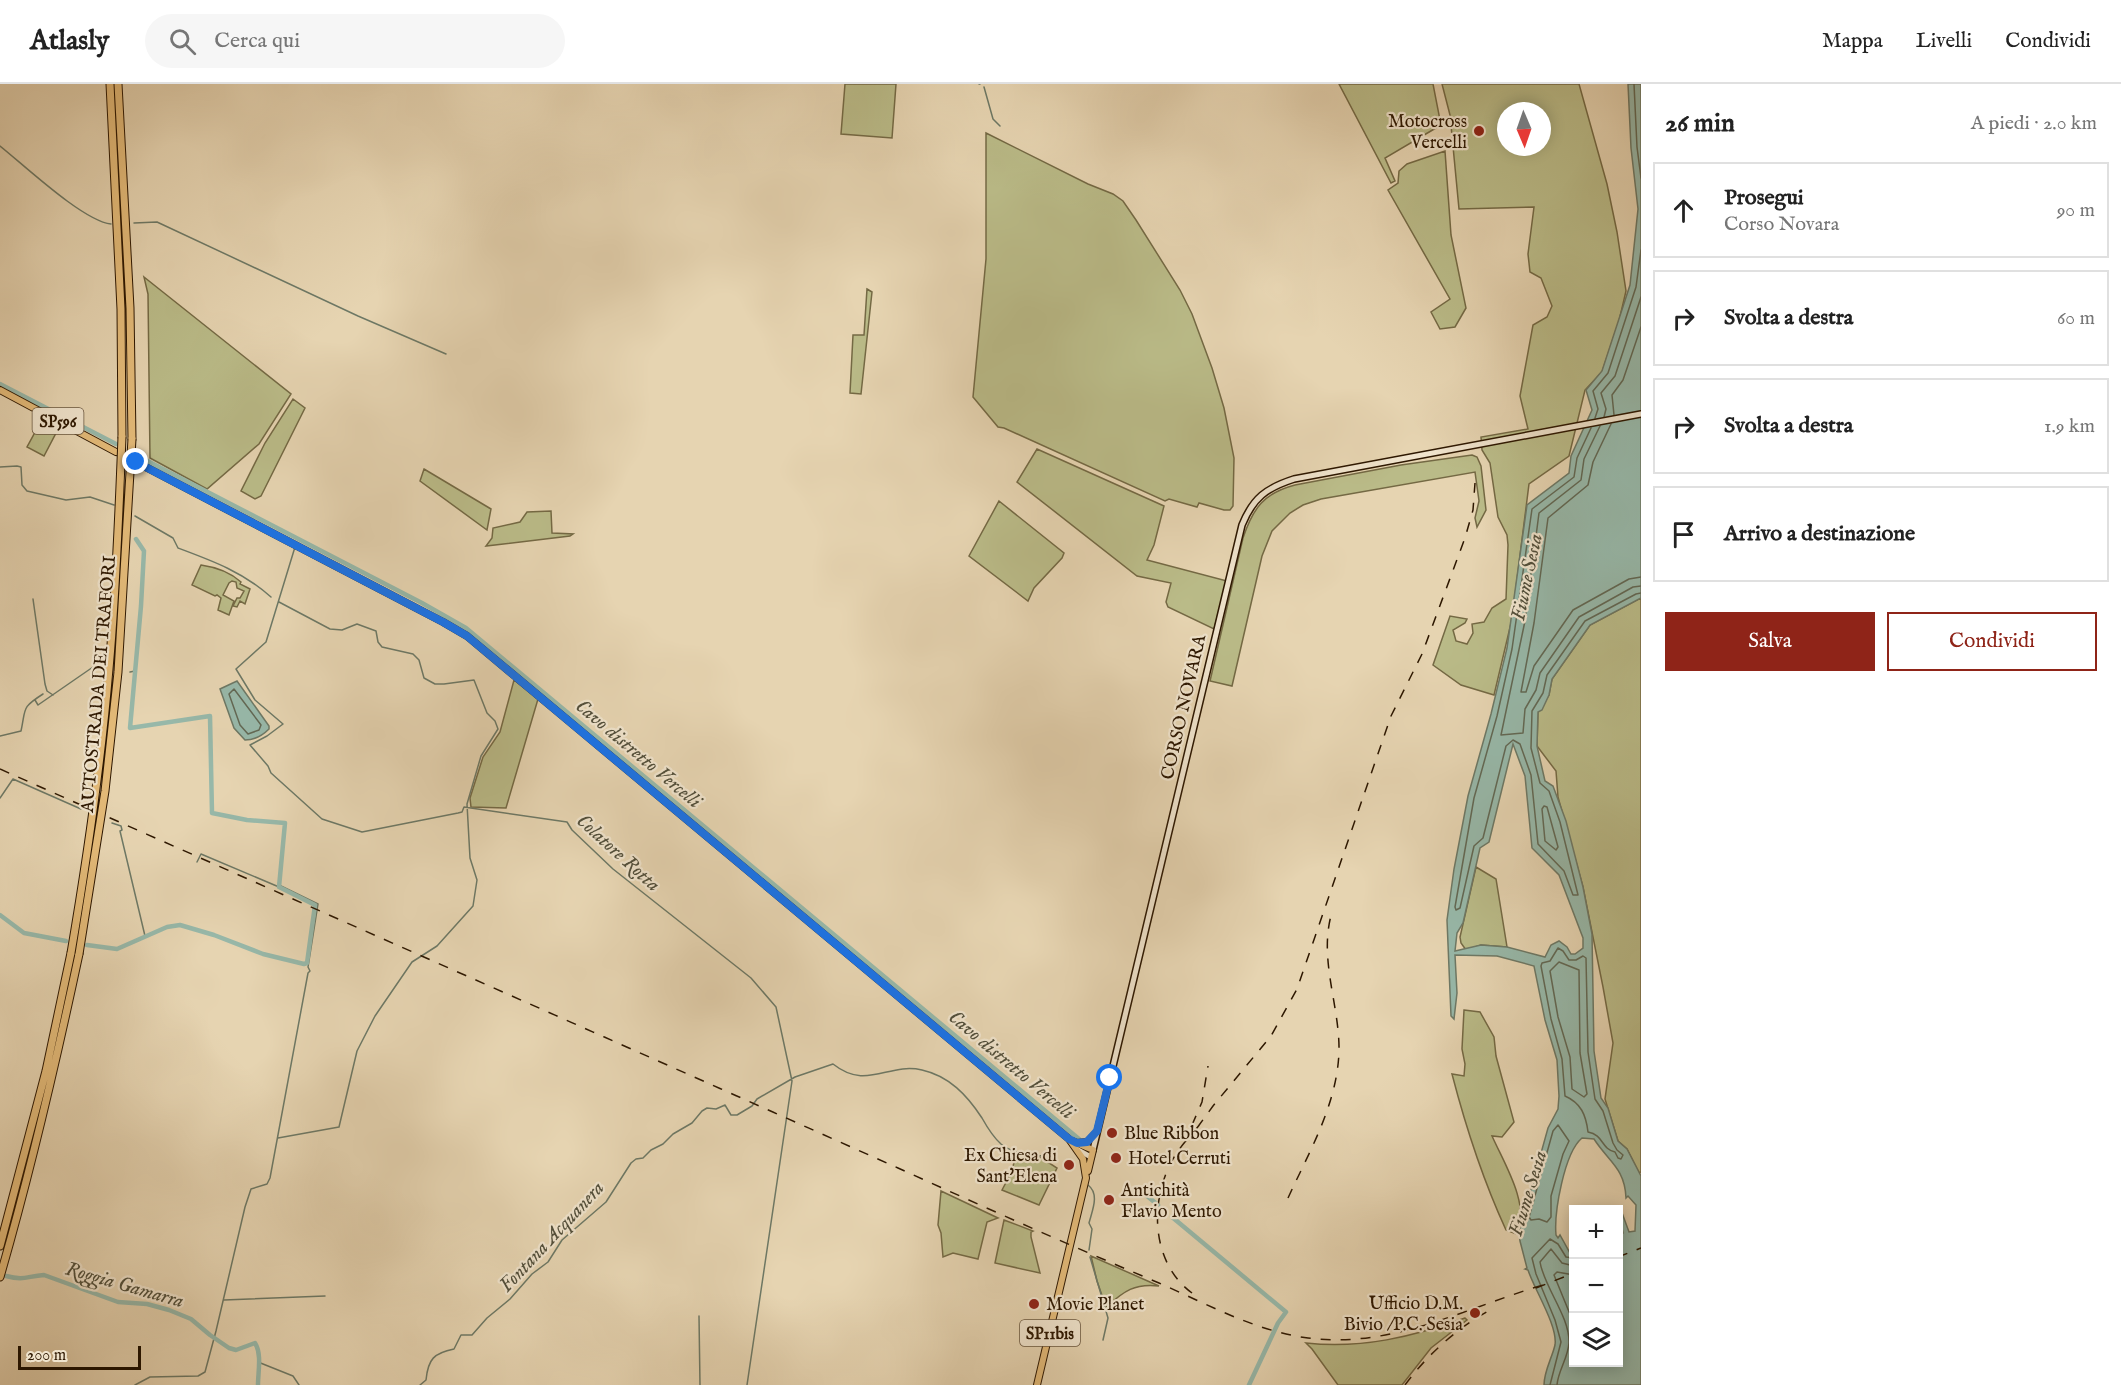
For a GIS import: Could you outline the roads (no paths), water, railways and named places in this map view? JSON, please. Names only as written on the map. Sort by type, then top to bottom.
[{"type":"highway","name":"AUTOSTRADA DEI TRAFORI","points":[[0,1245],[46,1071],[71,952],[96,792],[109,670],[122,438],[121,287],[110,84]]},
{"type":"highway","name":"AUTOSTRADA DEI TRAFORI","points":[[0,1277],[54,1074],[79,954],[105,791],[118,672],[132,439],[130,308],[118,84]]},
{"type":"main road","name":"SP596","points":[[0,390],[116,452]]},
{"type":"main road","name":"CORSO NOVARA","points":[[1086,1178],[1239,537],[1247,513],[1262,494],[1276,485],[1294,479],[1641,414]]},
{"type":"main road","points":[[136,462],[456,629],[1077,1146],[1092,1154]]},
{"type":"main road","points":[[1077,1146],[1087,1142],[1097,1131]]},
{"type":"main road","points":[[1077,1146],[1085,1165],[1086,1178]]},
{"type":"main road","name":"SP11bis","points":[[1037,1385],[1086,1178]]},
{"type":"water","name":"Fiume Sesia","points":[[1628,84],[1641,84],[1641,598],[1590,625],[1552,679],[1549,695],[1542,710],[1538,712],[1537,746],[1545,781],[1553,786],[1566,821],[1592,934],[1594,1051],[1601,1098],[1608,1108],[1618,1141],[1627,1149],[1641,1176],[1641,1385],[1544,1385],[1555,1337],[1545,1308],[1528,1270],[1525,1269],[1527,1268],[1519,1232],[1548,1128],[1558,1109],[1557,1060],[1545,1020],[1534,966],[1497,956],[1455,955],[1457,993],[1454,1019],[1451,1016],[1447,920],[1468,796],[1507,648],[1527,505],[1569,473],[1571,456],[1592,410],[1586,390],[1602,371],[1630,285],[1638,209],[1631,148]],"holes":[[[1513,744],[1525,776],[1532,848],[1559,875],[1583,938],[1583,948],[1571,954],[1567,947],[1559,941],[1551,945],[1545,957],[1507,947],[1481,945],[1455,951],[1457,933],[1463,923],[1480,848],[1489,842]]]},
{"type":"water","points":[[237,681],[269,726],[269,729],[261,736],[245,740],[234,728],[220,689]]},
{"type":"waterway","points":[[984,87],[993,119],[1000,126]]},
{"type":"waterway","points":[[0,146],[70,203],[99,221],[111,224]]},
{"type":"waterway","points":[[134,223],[157,222],[358,316],[446,354]]},
{"type":"waterway","name":"Cavo distretto Vercelli","points":[[0,384],[116,444]]},
{"type":"waterway","name":"Cavo distretto Vercelli","points":[[136,455],[466,628],[1079,1139]]},
{"type":"waterway","points":[[0,467],[21,467],[22,485],[27,491],[66,500],[90,497],[114,505]]},
{"type":"waterway","points":[[135,516],[173,538],[178,548],[238,574],[271,597]]},
{"type":"waterway","points":[[87,945],[117,949],[167,927],[180,925],[263,954],[304,964],[307,963],[315,905],[279,887],[285,823],[247,820],[212,813],[210,716],[130,728],[144,551],[136,539]]},
{"type":"waterway","name":"Colatore Rotta","points":[[295,547],[266,642],[236,669],[255,700],[283,724],[250,745],[268,766],[271,773],[322,819],[362,832],[458,813],[462,812],[464,807],[567,822],[572,830],[613,869],[751,978],[776,1007],[792,1081],[747,1385]]},
{"type":"waterway","points":[[33,599],[45,684],[47,691],[53,695]]},
{"type":"waterway","points":[[278,1138],[339,1127],[357,1051],[375,1016],[412,962],[437,946],[473,906],[477,880],[470,858],[467,804],[481,756],[498,729],[495,721],[487,713],[474,680],[435,684],[424,678],[419,660],[413,654],[382,647],[378,642],[376,631],[357,624],[342,630],[330,629],[279,602]]},
{"type":"waterway","points":[[35,700],[38,705],[93,667],[99,669]]},
{"type":"waterway","points":[[130,672],[135,671]]},
{"type":"waterway","points":[[0,736],[21,731],[26,709],[31,702],[43,694]]},
{"type":"waterway","points":[[0,798],[13,779],[81,809]]},
{"type":"waterway","points":[[112,823],[121,826],[120,831],[145,936]]},
{"type":"waterway","points":[[197,862],[201,854],[279,887]]},
{"type":"waterway","points":[[135,1385],[150,1377],[198,1376],[205,1372],[251,1189],[267,1184],[270,1178],[310,971],[308,967],[318,904],[281,886]]},
{"type":"waterway","points":[[0,915],[24,933],[66,941]]},
{"type":"waterway","name":"Fontana Acquanera","points":[[420,1385],[426,1380],[428,1367],[433,1358],[454,1349],[461,1335],[472,1335],[487,1318],[510,1299],[532,1274],[548,1262],[562,1240],[606,1202],[631,1163],[643,1158],[651,1150],[663,1144],[673,1134],[692,1123],[707,1108],[716,1109],[725,1105],[731,1115],[737,1115],[752,1106],[757,1099],[795,1077],[833,1064],[845,1072],[867,1076],[899,1069],[922,1070],[941,1077],[964,1094],[1001,1144],[1024,1154],[1050,1156]]},
{"type":"waterway","name":"Fontana Acquanera","points":[[1088,1185],[1094,1193],[1089,1223],[1092,1229],[1089,1250]]},
{"type":"waterway","name":"Cavo distretto Vercelli","points":[[1147,1196],[1158,1205]]},
{"type":"waterway","name":"Cavo distretto Vercelli","points":[[1172,1217],[1286,1312],[1278,1323],[1249,1385]]},
{"type":"waterway","name":"Fontana Acquanera","points":[[1090,1257],[1108,1318],[1103,1340]]},
{"type":"waterway","name":"Roggia Gamarra","points":[[6,1276],[22,1278],[44,1275],[118,1302],[147,1304],[169,1310],[191,1319],[210,1335],[236,1350],[255,1343],[259,1358],[258,1385]]},
{"type":"waterway","points":[[224,1300],[325,1296]]},
{"type":"waterway","points":[[699,1316],[700,1385]]},
{"type":"waterway","name":"Fontana Acquanera","points":[[258,1362],[293,1376],[299,1385]]},
{"type":"railway","points":[[1197,1128],[1271,1036],[1297,989],[1391,716],[1422,654],[1465,538],[1473,510],[1475,483]]},
{"type":"railway","points":[[0,769],[1250,1323],[1308,1338],[1339,1340],[1369,1338],[1428,1324],[1543,1285]]},
{"type":"railway","points":[[1288,1198],[1321,1128],[1337,1072],[1338,1034],[1327,947],[1332,912]]},
{"type":"railway","points":[[1192,1125],[1202,1102],[1208,1066]]},
{"type":"railway","points":[[1192,1293],[1178,1280],[1168,1265],[1158,1230],[1158,1212],[1160,1193],[1173,1159],[1202,1122]]},
{"type":"railway","points":[[1623,1255],[1641,1248]]},
{"type":"railway","points":[[1536,1288],[1569,1275]]},
{"type":"railway","points":[[1405,1385],[1443,1343],[1490,1310]]},
{"type":"place","name":"Motocross Vercelli","points":[[1479,131]]},
{"type":"place","name":"Blue Ribbon","points":[[1112,1133]]},
{"type":"place","name":"Hotel Cerruti","points":[[1116,1158]]},
{"type":"place","name":"Ex Chiesa di Sant'Elena","points":[[1069,1165]]},
{"type":"place","name":"Antichità Flavio Mento","points":[[1109,1200]]},
{"type":"place","name":"Movie Planet","points":[[1034,1304]]},
{"type":"place","name":"Ufficio D.M. Bivio /P.C. Sesia","points":[[1475,1313]]}]
